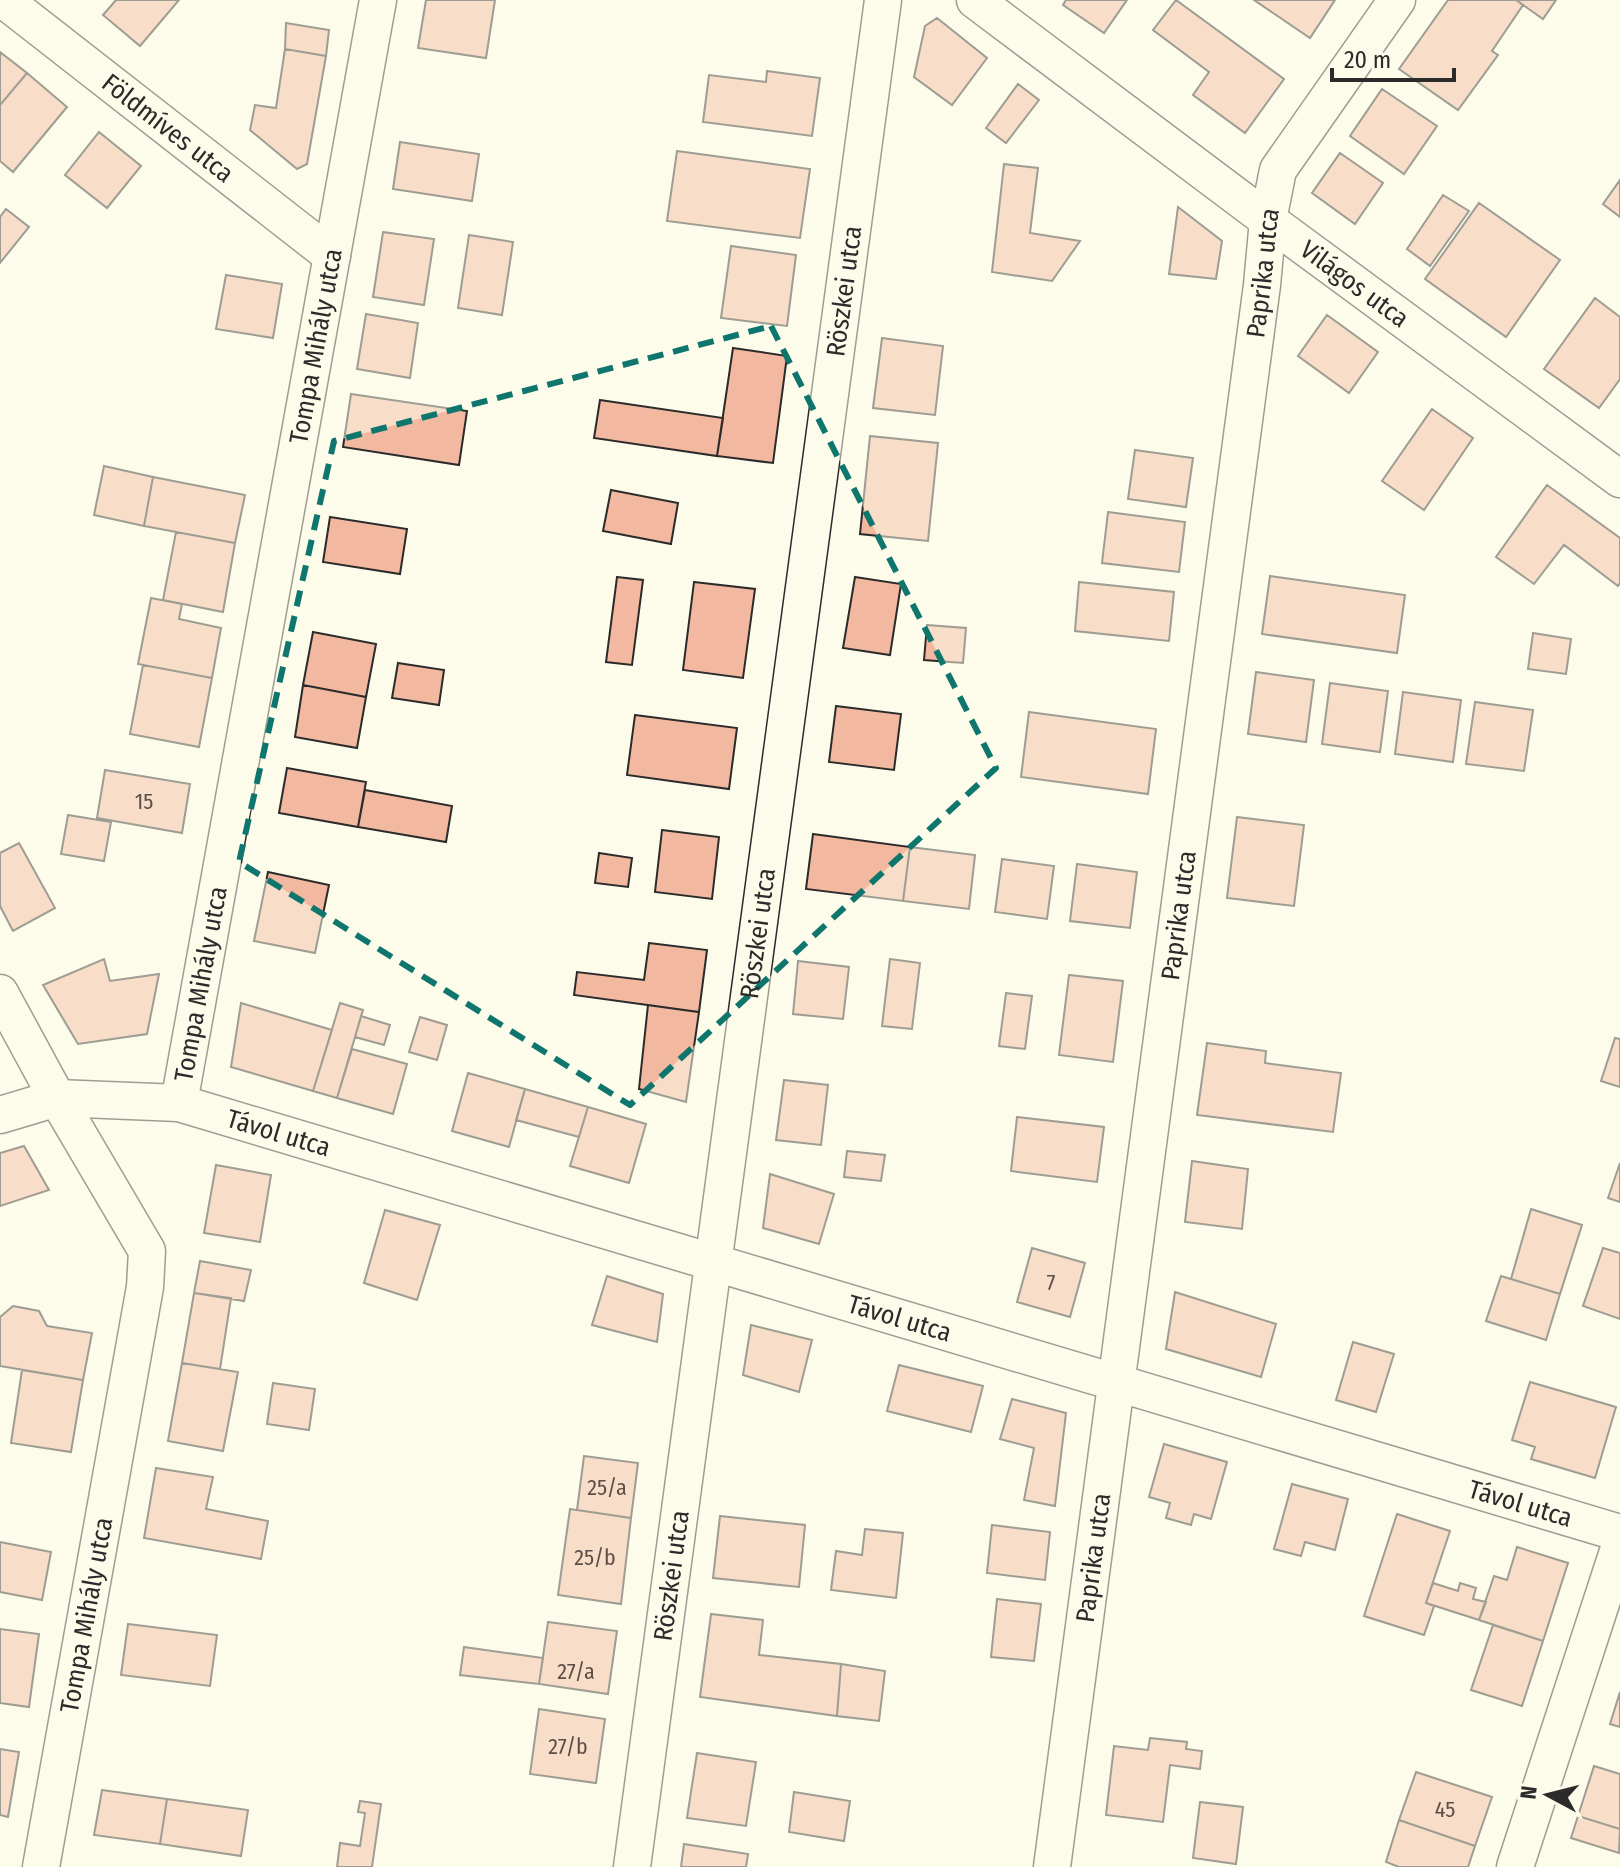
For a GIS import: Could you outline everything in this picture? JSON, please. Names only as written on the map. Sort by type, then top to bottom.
[{"type":"street","name":"Földmíves utca","points":[[4,0],[332,256]]},
{"type":"street","name":"Tompa Mihály utca","points":[[57,1098],[179,1103],[378,0]]},
{"type":"street","name":"Röszkei utca","points":[[632,1867],[883,0]]},
{"type":"street","name":"Világos utca","points":[[975,0],[1620,479]]},
{"type":"street","name":"Paprika utca","points":[[1052,1867],[1262,285],[1268,220],[1278,170],[1397,0]]},
{"type":"street","points":[[0,993],[57,1098],[0,1115]]},
{"type":"street","name":"Tompa Mihály utca","points":[[41,1867],[145,1287],[147,1251],[57,1098]]},
{"type":"street","name":"Távol utca","points":[[179,1103],[1620,1533]]},
{"type":"street","points":[[1515,1867],[1620,1545]]},
{"type":"highlighted area","points":[[771,326],[996,768],[630,1105],[239,862],[334,441]]},
{"type":"building","points":[[116,0],[179,0],[140,46],[103,15]]},
{"type":"building","points":[[426,0],[495,0],[486,58],[418,48]]},
{"type":"building","points":[[1066,0],[1127,0],[1104,33],[1063,5]]},
{"type":"building","points":[[1176,0],[1284,79],[1245,133],[1193,95],[1209,72],[1153,30]]},
{"type":"building","points":[[1254,0],[1335,0],[1310,38]]},
{"type":"building","points":[[1448,0],[1516,0],[1523,5],[1492,51],[1498,55],[1458,110],[1399,69]]},
{"type":"building","points":[[1516,0],[1556,0],[1543,19]]},
{"type":"building","points":[[937,18],[987,58],[952,105],[914,77],[925,26]]},
{"type":"building","points":[[286,23],[329,30],[326,56],[285,49]]},
{"type":"building","points":[[285,49],[326,56],[307,164],[297,169],[250,130],[255,105],[276,108]]},
{"type":"building","points":[[0,52],[27,73],[0,105]]},
{"type":"building","points":[[767,71],[820,78],[812,136],[703,122],[709,75],[766,82]]},
{"type":"building","points":[[27,73],[67,107],[13,172],[0,161],[0,105]]},
{"type":"building","points":[[1018,84],[1039,100],[1006,143],[986,128]]},
{"type":"building","points":[[1382,89],[1437,126],[1404,174],[1350,136]]},
{"type":"building","points":[[99,132],[141,166],[107,208],[65,175]]},
{"type":"building","points":[[400,142],[479,154],[472,201],[393,189]]},
{"type":"building","points":[[677,151],[810,169],[800,238],[667,221]]},
{"type":"building","points":[[1340,153],[1383,183],[1355,224],[1312,193]]},
{"type":"building","points":[[1004,164],[1038,168],[1030,233],[1080,241],[1052,281],[992,272]]},
{"type":"building","points":[[1620,180],[1620,217],[1603,204]]},
{"type":"building","points":[[1443,195],[1469,211],[1430,266],[1407,249]]},
{"type":"building","points":[[1479,203],[1560,260],[1506,337],[1425,279]]},
{"type":"building","points":[[1178,207],[1222,241],[1216,279],[1169,274]]},
{"type":"building","points":[[6,209],[29,227],[0,263],[0,217]]},
{"type":"building","points":[[383,232],[434,239],[424,305],[373,297]]},
{"type":"building","points":[[469,235],[513,242],[502,315],[458,308]]},
{"type":"building","points":[[731,246],[796,255],[787,326],[721,318]]},
{"type":"building","points":[[226,275],[282,284],[273,338],[216,329]]},
{"type":"building","points":[[1595,298],[1620,317],[1620,379],[1599,408],[1544,369]]},
{"type":"building","points":[[366,314],[418,323],[410,378],[357,369]]},
{"type":"building","points":[[1327,315],[1378,352],[1349,393],[1298,356]]},
{"type":"building","points":[[882,338],[943,346],[935,415],[873,408]]},
{"type":"building","points":[[733,348],[787,356],[773,463],[717,456]]},
{"type":"building","points":[[351,394],[467,411],[459,465],[343,447]]},
{"type":"building","points":[[600,400],[723,418],[717,456],[594,438]]},
{"type":"building","points":[[1432,409],[1473,438],[1424,510],[1382,481]]},
{"type":"building","points":[[870,436],[938,443],[928,541],[860,534]]},
{"type":"building","points":[[1135,450],[1193,458],[1186,507],[1128,499]]},
{"type":"building","points":[[104,466],[153,477],[144,526],[94,515]]},
{"type":"building","points":[[153,477],[245,495],[235,543],[144,526]]},
{"type":"building","points":[[1547,485],[1620,538],[1618,586],[1564,545],[1534,584],[1496,557]]},
{"type":"building","points":[[611,490],[678,503],[671,544],[603,531]]},
{"type":"building","points":[[1108,512],[1185,522],[1179,572],[1102,563]]},
{"type":"building","points":[[330,517],[407,529],[400,574],[323,562]]},
{"type":"building","points":[[176,532],[235,543],[223,612],[163,600]]},
{"type":"building","points":[[1270,576],[1405,595],[1397,653],[1262,634]]},
{"type":"building","points":[[617,577],[643,580],[632,665],[606,662]]},
{"type":"building","points":[[855,577],[901,584],[890,655],[843,648]]},
{"type":"building","points":[[694,582],[755,589],[743,678],[683,670]]},
{"type":"building","points":[[1079,582],[1174,592],[1169,641],[1075,631]]},
{"type":"building","points":[[151,598],[182,604],[179,619],[221,628],[212,678],[138,664]]},
{"type":"building","points":[[927,625],[966,628],[963,663],[924,660]]},
{"type":"building","points":[[313,632],[376,644],[366,697],[303,685]]},
{"type":"building","points":[[1533,633],[1571,639],[1566,674],[1528,669]]},
{"type":"building","points":[[398,663],[444,670],[439,705],[392,698]]},
{"type":"building","points":[[143,665],[212,678],[199,747],[130,734]]},
{"type":"building","points":[[1256,672],[1314,680],[1306,742],[1248,734]]},
{"type":"building","points":[[1330,683],[1388,691],[1380,752],[1322,744]]},
{"type":"building","points":[[303,685],[366,697],[357,748],[295,737]]},
{"type":"building","points":[[1403,692],[1461,700],[1453,762],[1395,754]]},
{"type":"building","points":[[1475,702],[1533,710],[1524,771],[1466,764]]},
{"type":"building","points":[[836,706],[901,714],[894,770],[829,762]]},
{"type":"building","points":[[1029,712],[1156,729],[1148,794],[1021,777]]},
{"type":"building","points":[[635,715],[737,728],[729,789],[627,775]]},
{"type":"building","points":[[287,768],[366,782],[358,827],[279,813]]},
{"type":"building","points":[[105,770],[190,784],[182,833],[97,818]]},
{"type":"building","points":[[365,790],[452,806],[446,842],[358,827]]},
{"type":"building","points":[[68,815],[111,822],[104,861],[61,854]]},
{"type":"building","points":[[1237,817],[1304,825],[1294,906],[1227,898]]},
{"type":"building","points":[[662,830],[719,837],[712,899],[655,892]]},
{"type":"building","points":[[813,834],[910,847],[903,901],[806,889]]},
{"type":"building","points":[[19,843],[55,908],[13,931],[0,906],[0,853]]},
{"type":"building","points":[[910,847],[975,855],[969,909],[903,901]]},
{"type":"building","points":[[599,853],[632,858],[628,887],[595,883]]},
{"type":"building","points":[[1002,859],[1054,866],[1047,919],[995,912]]},
{"type":"building","points":[[1077,864],[1137,872],[1130,928],[1070,921]]},
{"type":"building","points":[[268,872],[329,885],[315,953],[254,941]]},
{"type":"building","points":[[649,943],[707,950],[699,1012],[574,995],[577,972],[644,980]]},
{"type":"building","points":[[104,959],[110,981],[159,974],[147,1034],[78,1044],[43,985]]},
{"type":"building","points":[[890,959],[920,963],[912,1029],[882,1026]]},
{"type":"building","points":[[798,961],[849,967],[843,1019],[793,1014]]},
{"type":"building","points":[[1069,975],[1123,981],[1113,1062],[1059,1055]]},
{"type":"building","points":[[1006,993],[1032,996],[1025,1049],[999,1046]]},
{"type":"building","points":[[241,1003],[332,1030],[313,1091],[231,1067]]},
{"type":"building","points":[[340,1003],[363,1010],[337,1098],[313,1091]]},
{"type":"building","points":[[648,1005],[699,1012],[686,1102],[639,1089]]},
{"type":"building","points":[[361,1016],[390,1025],[384,1045],[355,1037]]},
{"type":"building","points":[[420,1017],[447,1025],[437,1060],[409,1052]]},
{"type":"building","points":[[1615,1038],[1620,1039],[1620,1087],[1601,1081]]},
{"type":"building","points":[[1207,1043],[1266,1051],[1265,1063],[1341,1073],[1333,1132],[1197,1115]]},
{"type":"building","points":[[352,1049],[407,1064],[393,1114],[337,1098]]},
{"type":"building","points":[[468,1073],[525,1089],[509,1147],[452,1131]]},
{"type":"building","points":[[784,1080],[828,1085],[821,1145],[776,1140]]},
{"type":"building","points":[[525,1089],[588,1107],[579,1137],[516,1120]]},
{"type":"building","points":[[588,1107],[646,1124],[629,1183],[570,1166]]},
{"type":"building","points":[[1017,1117],[1104,1127],[1097,1182],[1011,1171]]},
{"type":"building","points":[[24,1146],[49,1190],[0,1206],[0,1153]]},
{"type":"building","points":[[847,1151],[885,1155],[881,1181],[844,1177]]},
{"type":"building","points":[[1192,1161],[1248,1169],[1242,1229],[1185,1222]]},
{"type":"building","points":[[1620,1163],[1620,1202],[1608,1198]]},
{"type":"building","points":[[216,1165],[271,1175],[260,1242],[204,1233]]},
{"type":"building","points":[[770,1174],[834,1194],[819,1244],[763,1228]]},
{"type":"building","points":[[1531,1209],[1582,1225],[1560,1294],[1511,1279]]},
{"type":"building","points":[[385,1210],[440,1225],[417,1300],[364,1283]]},
{"type":"building","points":[[1032,1248],[1085,1263],[1070,1317],[1017,1302]]},
{"type":"building","points":[[1603,1248],[1620,1253],[1620,1319],[1583,1306]]},
{"type":"building","points":[[200,1261],[251,1270],[244,1301],[194,1293]]},
{"type":"building","points":[[607,1276],[663,1294],[657,1342],[592,1325]]},
{"type":"building","points":[[1501,1276],[1560,1294],[1546,1340],[1486,1321]]},
{"type":"building","points":[[1175,1292],[1276,1324],[1261,1377],[1166,1349]]},
{"type":"building","points":[[194,1293],[231,1298],[220,1369],[182,1363]]},
{"type":"building","points":[[13,1306],[39,1311],[47,1326],[92,1333],[83,1380],[0,1366],[0,1317]]},
{"type":"building","points":[[751,1325],[812,1340],[799,1392],[743,1375]]},
{"type":"building","points":[[1353,1342],[1394,1354],[1376,1412],[1336,1400]]},
{"type":"building","points":[[182,1363],[238,1372],[223,1451],[168,1441]]},
{"type":"building","points":[[899,1365],[983,1386],[971,1432],[887,1411]]},
{"type":"building","points":[[22,1370],[83,1380],[71,1452],[11,1443]]},
{"type":"building","points":[[1530,1382],[1616,1407],[1595,1478],[1531,1459],[1535,1447],[1512,1440]]},
{"type":"building","points":[[273,1383],[315,1389],[309,1430],[267,1424]]},
{"type":"building","points":[[1012,1399],[1066,1413],[1055,1506],[1024,1500],[1034,1448],[1000,1439]]},
{"type":"building","points":[[1164,1444],[1227,1462],[1211,1519],[1194,1514],[1191,1525],[1166,1518],[1170,1503],[1149,1497]]},
{"type":"building","points":[[584,1456],[638,1463],[631,1518],[577,1510]]},
{"type":"building","points":[[156,1468],[213,1477],[206,1509],[268,1521],[261,1559],[144,1538]]},
{"type":"building","points":[[1292,1484],[1348,1499],[1335,1550],[1305,1542],[1301,1556],[1274,1549]]},
{"type":"building","points":[[570,1509],[631,1518],[621,1604],[558,1595]]},
{"type":"building","points":[[1397,1514],[1450,1531],[1426,1603],[1434,1606],[1424,1635],[1364,1616]]},
{"type":"building","points":[[720,1516],[805,1525],[799,1587],[713,1578]]},
{"type":"building","points":[[992,1525],[1050,1532],[1045,1580],[987,1573]]},
{"type":"building","points":[[865,1529],[903,1533],[896,1598],[831,1590],[836,1551],[862,1555]]},
{"type":"building","points":[[0,1542],[51,1552],[42,1600],[0,1592]]},
{"type":"building","points":[[1517,1547],[1568,1563],[1543,1641],[1479,1620],[1494,1576],[1507,1580]]},
{"type":"building","points":[[1433,1583],[1458,1591],[1460,1583],[1476,1588],[1473,1599],[1486,1602],[1479,1620],[1426,1603]]},
{"type":"building","points":[[997,1599],[1041,1604],[1034,1661],[991,1657]]},
{"type":"building","points":[[711,1614],[763,1620],[759,1655],[841,1664],[837,1716],[700,1697]]},
{"type":"building","points":[[548,1622],[617,1631],[608,1694],[539,1684]]},
{"type":"building","points":[[128,1624],[217,1635],[210,1686],[121,1675]]},
{"type":"building","points":[[1493,1625],[1543,1641],[1522,1706],[1471,1690]]},
{"type":"building","points":[[0,1629],[39,1634],[29,1707],[0,1703]]},
{"type":"building","points":[[464,1647],[543,1658],[539,1684],[460,1675]]},
{"type":"building","points":[[841,1664],[885,1671],[879,1721],[837,1716]]},
{"type":"building","points":[[1620,1692],[1620,1727],[1610,1724]]},
{"type":"building","points":[[539,1709],[605,1719],[596,1783],[530,1774]]},
{"type":"building","points":[[1150,1738],[1187,1742],[1186,1749],[1202,1751],[1200,1769],[1170,1765],[1163,1822],[1106,1815],[1114,1746],[1148,1750]]},
{"type":"building","points":[[0,1749],[19,1752],[8,1817],[0,1815]]},
{"type":"building","points":[[697,1753],[756,1762],[746,1826],[687,1818]]},
{"type":"building","points":[[1594,1766],[1620,1774],[1620,1829],[1578,1816]]},
{"type":"building","points":[[1416,1772],[1492,1797],[1475,1846],[1399,1820]]},
{"type":"building","points":[[102,1790],[167,1799],[160,1844],[94,1835]]},
{"type":"building","points":[[794,1792],[850,1801],[844,1841],[789,1832]]},
{"type":"building","points":[[167,1799],[248,1810],[241,1856],[160,1844]]},
{"type":"building","points":[[360,1801],[381,1804],[372,1867],[337,1867],[340,1843],[360,1846],[365,1813],[358,1812]]},
{"type":"building","points":[[1200,1802],[1243,1807],[1236,1864],[1193,1858]]},
{"type":"building","points":[[1578,1816],[1620,1829],[1619,1853],[1571,1838]]},
{"type":"building","points":[[1399,1820],[1475,1846],[1468,1867],[1399,1867],[1386,1862]]},
{"type":"building","points":[[684,1844],[748,1854],[746,1867],[681,1867]]}]
